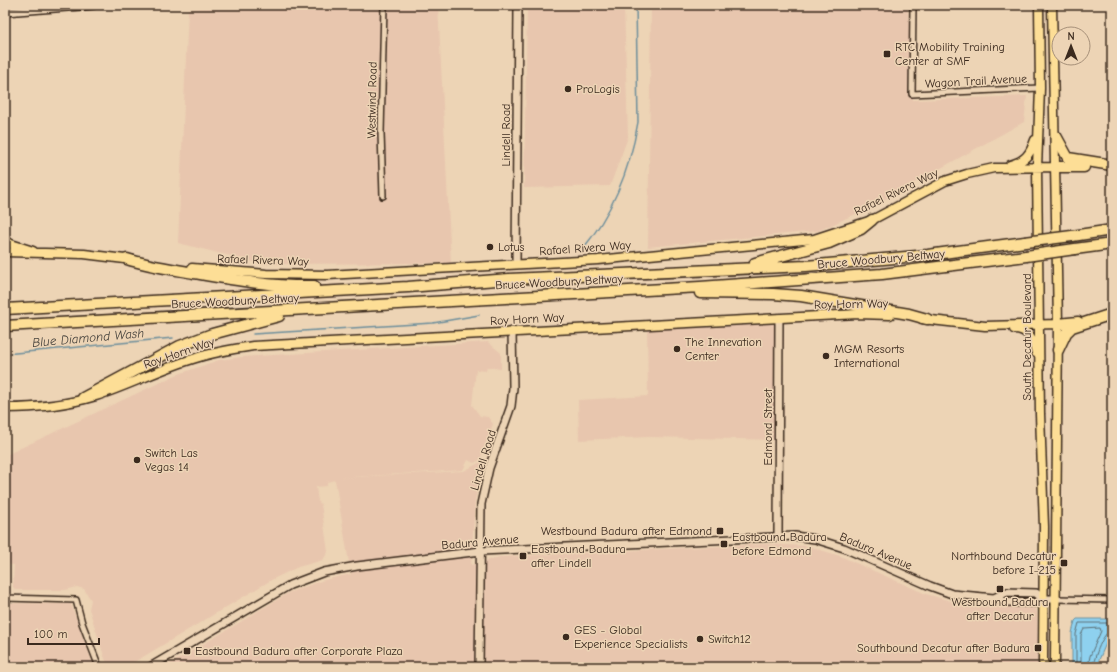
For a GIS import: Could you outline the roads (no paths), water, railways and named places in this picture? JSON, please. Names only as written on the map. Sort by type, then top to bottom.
[{"type":"highway","points":[[1056,136],[1068,158],[1112,165]]},
{"type":"highway","points":[[1057,167],[1112,165]]},
{"type":"highway","points":[[712,271],[761,263],[829,243],[857,231],[872,220]]},
{"type":"highway","name":"Bruce Woodbury Beltway","points":[[5,308],[408,287],[509,279],[806,266],[904,257],[1112,230]]},
{"type":"highway","name":"Bruce Woodbury Beltway","points":[[5,326],[632,291],[882,274],[1112,244]]},
{"type":"highway","points":[[127,259],[146,265],[268,284],[302,286],[387,284],[408,287]]},
{"type":"highway","points":[[632,291],[800,296],[909,314],[927,319]]},
{"type":"highway","points":[[83,398],[144,364],[197,339],[294,311]]},
{"type":"highway","points":[[1058,350],[1069,330],[1112,314]]},
{"type":"highway","points":[[1058,324],[1090,321]]},
{"type":"main road","points":[[5,12],[93,5]]},
{"type":"main road","name":"Lindell Road","points":[[516,264],[518,5]]},
{"type":"main road","name":"South Decatur Boulevard","points":[[1039,5],[1040,88],[1037,168],[1039,370],[1043,520],[1043,662],[1046,667]]},
{"type":"main road","points":[[1052,5],[1057,167],[1058,324],[1056,661],[1053,667]]},
{"type":"main road","points":[[994,168],[1020,162],[1026,158],[1032,150],[1038,128]]},
{"type":"main road","name":"Rafael Rivera Way","points":[[5,252],[84,254],[216,271],[266,274],[327,274],[631,257],[814,239],[872,220],[945,181],[967,174],[994,168],[1057,167]]},
{"type":"main road","points":[[5,240],[10,244],[24,247],[37,253]]},
{"type":"main road","name":"Roy Horn Way","points":[[7,409],[43,407],[95,396],[195,358],[228,349],[252,346],[881,314],[985,326],[1058,324]]},
{"type":"main road","name":"Edmond Street","points":[[778,536],[779,318]]},
{"type":"main road","points":[[985,326],[992,328],[1021,329],[1027,333],[1034,344],[1039,370]]},
{"type":"main road","name":"Lindell Road","points":[[479,667],[481,504],[489,468],[511,406],[513,388],[512,332]]},
{"type":"main road","name":"Badura Avenue","points":[[150,667],[290,585],[324,572],[481,551],[778,536],[815,539],[844,548],[930,586],[952,594],[994,598],[1006,602],[1036,603],[1043,599],[1056,599]]},
{"type":"street","name":"Westwind Road","points":[[383,196],[381,133],[384,5]]},
{"type":"street","name":"Wagon Trail Avenue","points":[[913,5],[912,94],[1040,88]]},
{"type":"street","points":[[5,598],[76,600],[82,623],[99,667]]},
{"type":"street","name":"Badura Avenue","points":[[1056,599],[1112,600]]},
{"type":"water","points":[[1077,619],[1112,619],[1112,633],[1110,634],[1096,667],[1072,667],[1072,633],[1075,621]]},
{"type":"waterway","points":[[581,251],[592,237],[611,207],[625,174],[635,140],[638,122],[636,5]]},
{"type":"waterway","points":[[253,334],[433,323],[479,315]]},
{"type":"waterway","name":"Blue Diamond Wash","points":[[5,354],[173,338]]},
{"type":"place","name":"RTC Mobility Training Center at SMF","points":[[887,54]]},
{"type":"place","name":"ProLogis","points":[[568,89]]},
{"type":"place","name":"Lotus","points":[[490,247]]},
{"type":"place","name":"The Innevation Center","points":[[677,349]]},
{"type":"place","name":"MGM Resorts International","points":[[826,356]]},
{"type":"place","name":"Switch Las Vegas 14","points":[[137,460]]},
{"type":"place","name":"Westbound Badura after Edmond","points":[[720,531]]},
{"type":"place","name":"Eastbound Badura before Edmond","points":[[724,544]]},
{"type":"place","name":"Eastbound Badura after Lindell","points":[[523,556]]},
{"type":"place","name":"Northbound Decatur before I-215","points":[[1064,563]]},
{"type":"place","name":"Westbound Badura after Decatur","points":[[1000,589]]},
{"type":"place","name":"GES - Global Experience Specialists","points":[[566,637]]},
{"type":"place","name":"Switch12","points":[[700,639]]},
{"type":"place","name":"Southbound Decatur after Badura","points":[[1038,648]]},
{"type":"place","name":"Eastbound Badura after Corporate Plaza","points":[[187,651]]}]
